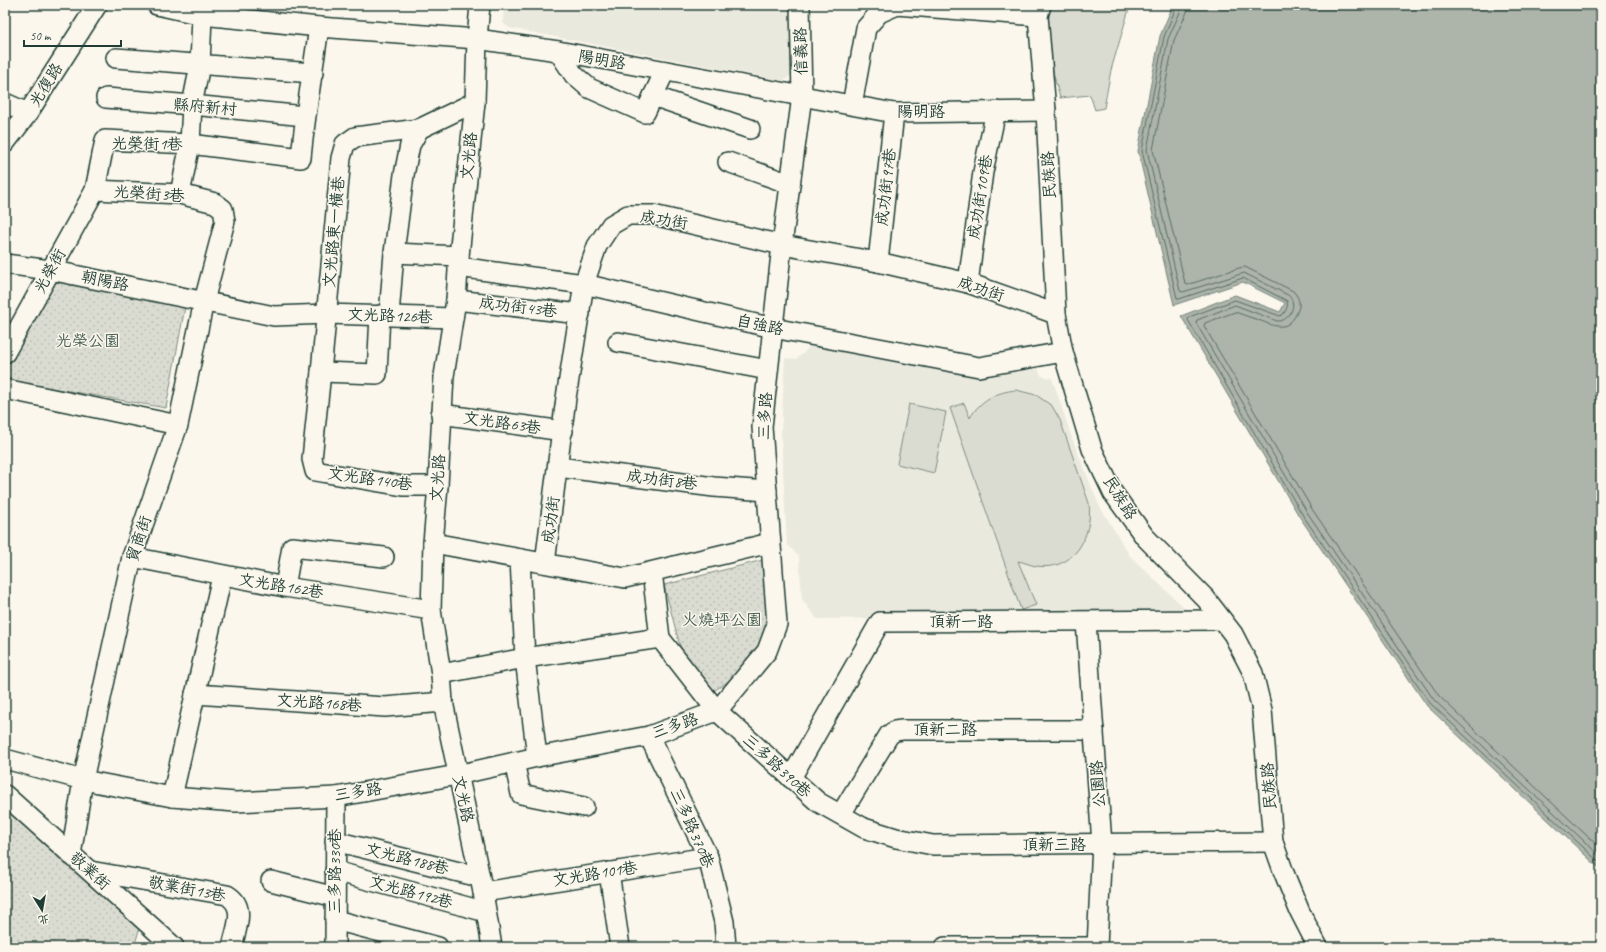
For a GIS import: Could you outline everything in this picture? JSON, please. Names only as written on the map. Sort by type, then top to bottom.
[{"type":"street","name":"光復路","points":[[5,143],[28,113],[97,5]]},
{"type":"street","name":"陽明路","points":[[157,5],[202,15],[319,27],[477,39],[558,51],[894,113],[1046,111]]},
{"type":"street","name":"文光路","points":[[480,5],[474,102],[458,262],[455,309],[444,376],[438,486],[433,542],[431,610],[442,674],[443,702],[481,885],[492,947]]},
{"type":"street","name":"信義路","points":[[800,5],[802,96]]},
{"type":"street","points":[[852,105],[866,28],[879,14],[896,6],[1039,11]]},
{"type":"street","name":"民族路","points":[[1039,11],[1046,111],[1056,314],[1063,352],[1092,449],[1113,493],[1145,537],[1206,599],[1242,650],[1253,673],[1257,686],[1265,733],[1273,842],[1297,906],[1318,947]]},
{"type":"street","points":[[180,194],[190,144],[192,105],[200,65],[202,15]]},
{"type":"street","points":[[190,144],[301,158],[305,116],[313,73],[319,27]]},
{"type":"street","points":[[558,51],[574,75],[589,88],[645,113],[665,71]]},
{"type":"street","points":[[116,58],[313,73]]},
{"type":"street","points":[[652,96],[750,129]]},
{"type":"street","name":"三多路","points":[[5,760],[84,780],[172,797],[236,802],[336,797],[457,775],[537,757],[649,736],[717,711],[767,651],[777,624],[762,427],[782,245],[802,96]]},
{"type":"street","name":"縣府新村","points":[[106,98],[305,116]]},
{"type":"street","name":"文光路東一橫巷","points":[[312,459],[322,372],[341,158],[345,144],[356,137],[419,129],[474,102]]},
{"type":"street","points":[[5,103],[28,113]]},
{"type":"street","name":"成功街109巷","points":[[968,283],[983,172],[996,111]]},
{"type":"street","name":"成功街97巷","points":[[878,262],[894,113]]},
{"type":"street","points":[[322,372],[377,374],[404,175],[410,145],[419,129]]},
{"type":"street","name":"光榮街1巷","points":[[95,190],[105,140],[190,144]]},
{"type":"street","points":[[728,162],[790,184]]},
{"type":"street","name":"光榮街3巷","points":[[95,190],[180,194],[215,203],[223,210]]},
{"type":"street","name":"光榮街","points":[[5,353],[95,190]]},
{"type":"street","name":"貿商街","points":[[71,855],[84,780],[132,557],[178,425],[204,301],[225,221],[223,210]]},
{"type":"street","name":"成功街","points":[[545,563],[566,398],[584,284],[597,246],[611,225],[628,215],[654,215],[782,245],[878,262],[968,283],[1056,314]]},
{"type":"street","name":"自強路","points":[[394,253],[458,262],[584,284],[773,328],[979,367],[1063,352]]},
{"type":"street","name":"朝陽路","points":[[5,264],[50,270],[204,301]]},
{"type":"street","points":[[204,301],[274,316],[327,314]]},
{"type":"street","name":"文光路126巷","points":[[327,314],[384,315],[455,309]]},
{"type":"street","name":"成功街43巷","points":[[455,309],[580,314]]},
{"type":"street","points":[[618,342],[768,370]]},
{"type":"street","points":[[5,389],[178,425]]},
{"type":"street","name":"文光路63巷","points":[[441,414],[562,431]]},
{"type":"street","name":"文光路140巷","points":[[312,459],[315,471],[403,486],[438,486]]},
{"type":"street","name":"成功街8巷","points":[[558,468],[714,487],[766,491]]},
{"type":"street","points":[[433,542],[625,578],[770,543]]},
{"type":"street","points":[[285,587],[292,548],[384,557]]},
{"type":"street","name":"文光路162巷","points":[[132,557],[222,576],[431,610]]},
{"type":"street","points":[[520,558],[525,658],[537,757]]},
{"type":"street","points":[[442,674],[525,658],[660,638],[652,572]]},
{"type":"street","points":[[172,797],[222,576]]},
{"type":"street","name":"頂新一路","points":[[791,778],[880,622],[1086,622],[1222,620]]},
{"type":"street","name":"公園路","points":[[1086,622],[1102,844],[1097,947]]},
{"type":"street","name":"三多路390巷","points":[[660,638],[717,711],[818,802],[841,814]]},
{"type":"street","name":"文光路168巷","points":[[195,694],[385,707],[443,702]]},
{"type":"street","name":"頂新二路","points":[[841,814],[889,735],[895,731],[1094,730]]},
{"type":"street","name":"三多路370巷","points":[[649,736],[708,857],[724,922],[726,947]]},
{"type":"street","points":[[514,762],[521,794],[584,807]]},
{"type":"street","name":"敬業街","points":[[5,796],[174,947]]},
{"type":"street","name":"三多路330巷","points":[[335,946],[336,797]]},
{"type":"street","name":"頂新三路","points":[[841,814],[864,828],[896,838],[933,845],[1273,842]]},
{"type":"street","name":"文光路188巷","points":[[335,841],[481,885]]},
{"type":"street","name":"文光路101巷","points":[[481,885],[609,872],[708,857]]},
{"type":"street","name":"敬業街13巷","points":[[90,871],[227,895],[237,903],[240,911],[232,947]]},
{"type":"street","name":"文光路192巷","points":[[335,872],[486,912]]},
{"type":"street","points":[[609,872],[620,947]]},
{"type":"street","points":[[270,881],[335,897]]},
{"type":"street","points":[[335,920],[438,947]]},
{"type":"street","points":[[944,947],[1097,947]]},
{"type":"shaded area","points":[[504,5],[789,5],[791,75],[784,81],[509,28],[503,23]]},
{"type":"shaded area","points":[[809,346],[981,378],[1038,368],[1041,376],[1052,378],[1073,441],[1099,505],[1130,556],[1193,616],[817,619],[802,599],[799,557],[787,544],[781,434],[785,358],[796,359],[804,353]]},
{"type":"green space","points":[[1048,5],[1115,5],[1129,9],[1111,70],[1104,108],[1095,110],[1090,95],[1060,98],[1051,64],[1047,40]]},
{"type":"green space","name":"光榮公園","points":[[56,282],[185,307],[166,408],[5,380],[5,362]]},
{"type":"green space","points":[[1016,390],[1036,395],[1052,406],[1060,420],[1089,503],[1088,528],[1084,539],[1071,557],[1061,563],[1049,566],[1036,566],[1018,561],[1036,605],[1021,610],[950,408],[964,403],[970,418],[979,406],[989,398]]},
{"type":"green space","points":[[909,404],[946,412],[934,473],[897,464]]},
{"type":"green space","name":"火燒坪公園","points":[[767,559],[770,609],[766,645],[735,677],[709,694],[680,646],[664,585]]},
{"type":"green space","points":[[5,798],[140,927],[134,947],[5,947]]},
{"type":"water","points":[[1173,5],[1601,5],[1601,870],[1427,706],[1299,516],[1181,316],[1235,295],[1280,312],[1285,303],[1243,282],[1174,305],[1138,151],[1160,36]]}]
